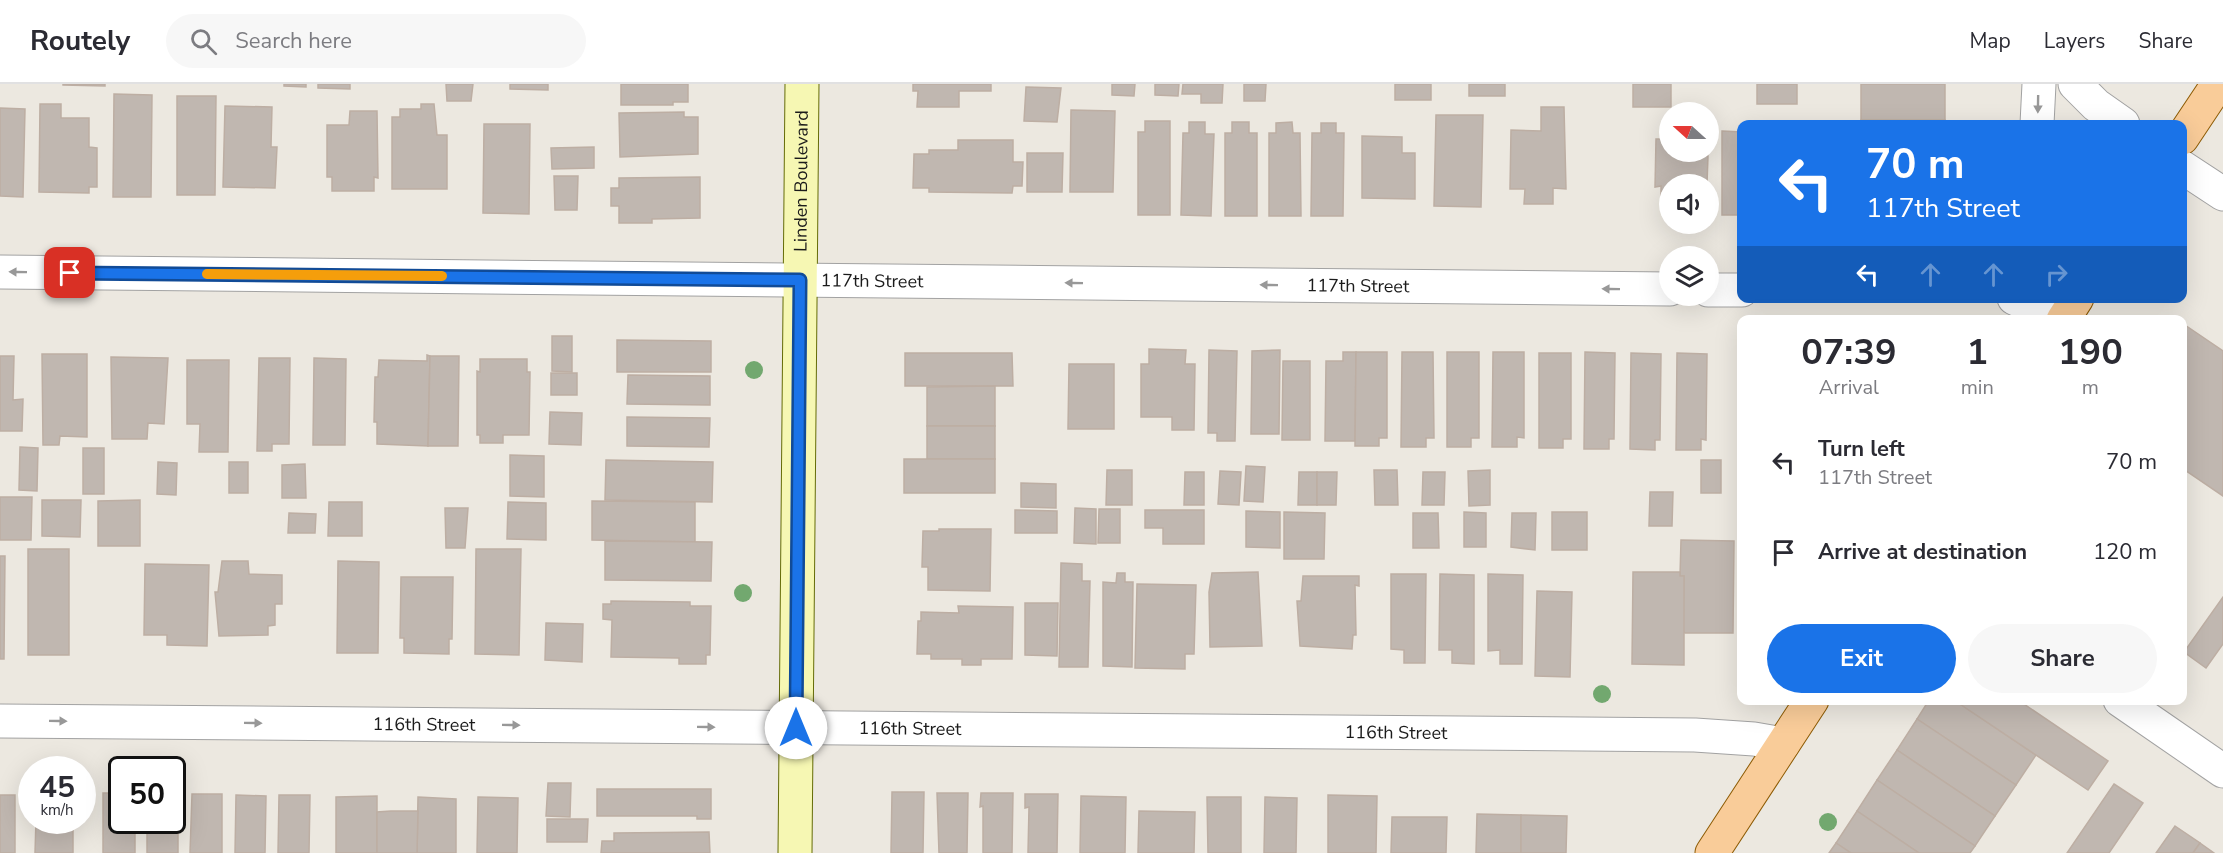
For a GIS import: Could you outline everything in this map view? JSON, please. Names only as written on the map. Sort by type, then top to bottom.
[{"type":"main road","name":"Linden Boulevard","points":[[795,853],[802,84]]},
{"type":"main road","points":[[2187,130],[2218,84]]},
{"type":"main road","points":[[1713,853],[1809,705]]},
{"type":"street","points":[[2037,120],[2038,84]]},
{"type":"street","points":[[2075,84],[2096,105],[2117,120]]},
{"type":"street","points":[[2187,170],[2223,194]]},
{"type":"street","name":"117th Street","points":[[0,272],[1659,289]]},
{"type":"street","points":[[1719,290],[1737,290]]},
{"type":"street","points":[[2025,303],[2050,315]]},
{"type":"street","points":[[2128,705],[2223,771]]},
{"type":"street","name":"116th Street","points":[[0,721],[1695,735],[1744,738],[1784,744]]},
{"type":"building","points":[[105,84],[105,86],[63,85]]},
{"type":"building","points":[[284,84],[306,84],[306,87],[284,86]]},
{"type":"building","points":[[318,84],[350,84],[350,89],[318,88]]},
{"type":"building","points":[[446,84],[473,84],[471,101],[447,101]]},
{"type":"building","points":[[510,84],[548,84],[548,90],[510,89]]},
{"type":"building","points":[[621,84],[688,84],[688,102],[673,102],[673,105],[621,105]]},
{"type":"building","points":[[913,84],[991,84],[991,91],[959,91],[959,107],[917,107],[918,91],[913,91]]},
{"type":"building","points":[[1112,84],[1135,84],[1134,96],[1112,95]]},
{"type":"building","points":[[1155,84],[1179,84],[1178,96],[1155,95]]},
{"type":"building","points":[[1183,84],[1223,84],[1222,103],[1201,103],[1201,94],[1182,94]]},
{"type":"building","points":[[1244,84],[1266,84],[1265,101],[1244,101]]},
{"type":"building","points":[[1395,84],[1431,84],[1431,100],[1395,100]]},
{"type":"building","points":[[1469,84],[1505,84],[1505,96],[1469,96]]},
{"type":"building","points":[[1633,84],[1671,84],[1671,102],[1659,102],[1659,107],[1633,107]]},
{"type":"building","points":[[1757,84],[1797,84],[1797,104],[1757,104]]},
{"type":"building","points":[[1861,84],[1945,84],[1945,120],[1861,120]]},
{"type":"building","points":[[1026,87],[1061,88],[1057,122],[1024,121]]},
{"type":"building","points":[[114,94],[152,95],[151,197],[113,197]]},
{"type":"building","points":[[177,96],[216,96],[215,195],[177,195]]},
{"type":"building","points":[[40,104],[61,104],[61,118],[89,118],[89,147],[97,148],[97,187],[89,187],[89,193],[39,192]]},
{"type":"building","points":[[421,104],[434,104],[437,135],[447,135],[447,189],[392,189],[392,117],[400,117],[400,109],[421,109]]},
{"type":"building","points":[[225,106],[272,107],[271,147],[277,147],[275,188],[223,187]]},
{"type":"building","points":[[1541,107],[1564,107],[1566,189],[1553,188],[1553,204],[1524,204],[1525,189],[1510,189],[1511,130],[1541,131]]},
{"type":"building","points":[[0,108],[25,109],[23,197],[0,196]]},
{"type":"building","points":[[1071,110],[1115,111],[1113,192],[1070,192]]},
{"type":"building","points":[[350,111],[377,111],[378,178],[374,177],[374,191],[332,191],[332,177],[327,177],[327,125],[349,125]]},
{"type":"building","points":[[684,112],[684,117],[698,117],[698,154],[620,157],[619,113]]},
{"type":"building","points":[[1436,115],[1483,115],[1481,207],[1434,206]]},
{"type":"building","points":[[1145,121],[1170,121],[1170,215],[1138,215],[1138,132],[1145,132]]},
{"type":"building","points":[[1189,122],[1205,122],[1205,134],[1214,134],[1211,216],[1181,215],[1183,133],[1189,133]]},
{"type":"building","points":[[1232,122],[1249,122],[1249,133],[1257,133],[1257,216],[1225,216],[1225,133],[1232,133]]},
{"type":"building","points":[[1292,122],[1293,133],[1300,133],[1301,216],[1269,216],[1269,133],[1276,133],[1276,123]]},
{"type":"building","points":[[1321,123],[1336,123],[1336,133],[1344,133],[1343,216],[1311,216],[1312,133],[1321,133]]},
{"type":"building","points":[[484,124],[530,124],[529,214],[483,213]]},
{"type":"building","points":[[1722,131],[1737,132],[1737,215],[1722,215]]},
{"type":"building","points":[[1362,136],[1402,137],[1402,153],[1415,153],[1415,199],[1362,198]]},
{"type":"building","points":[[1656,139],[1659,139],[1659,162],[1708,162],[1707,174],[1659,174],[1659,186],[1655,187]]},
{"type":"building","points":[[958,140],[1013,140],[1013,162],[1023,162],[1022,186],[1013,186],[1012,193],[929,192],[929,188],[913,188],[914,154],[929,154],[929,150],[958,150]]},
{"type":"building","points":[[594,147],[594,168],[552,169],[551,148]]},
{"type":"building","points":[[1027,153],[1063,153],[1062,192],[1027,192]]},
{"type":"building","points":[[554,176],[578,176],[577,210],[555,210]]},
{"type":"building","points":[[700,177],[700,218],[652,219],[652,223],[619,223],[619,206],[611,206],[611,188],[619,188],[619,178]]},
{"type":"building","points":[[2187,326],[2223,351],[2223,496],[2187,471]]},
{"type":"building","points":[[552,336],[572,336],[572,372],[552,371]]},
{"type":"building","points":[[617,340],[711,341],[711,372],[617,372]]},
{"type":"building","points":[[1149,349],[1186,350],[1185,364],[1195,364],[1194,430],[1172,430],[1172,417],[1141,417],[1141,364],[1149,364]]},
{"type":"building","points":[[1209,350],[1237,351],[1235,441],[1217,441],[1217,433],[1208,433]]},
{"type":"building","points":[[1280,350],[1279,434],[1251,434],[1252,351]]},
{"type":"building","points":[[1343,352],[1356,352],[1355,441],[1325,441],[1326,361],[1343,361]]},
{"type":"building","points":[[1356,352],[1387,352],[1387,438],[1379,438],[1379,446],[1355,446]]},
{"type":"building","points":[[1402,352],[1433,352],[1434,438],[1426,438],[1426,447],[1401,447]]},
{"type":"building","points":[[1447,352],[1479,352],[1479,438],[1471,438],[1471,447],[1447,447]]},
{"type":"building","points":[[1493,352],[1524,352],[1524,438],[1517,437],[1517,447],[1492,447]]},
{"type":"building","points":[[1585,352],[1615,353],[1614,439],[1609,439],[1609,449],[1584,449]]},
{"type":"building","points":[[905,353],[1012,353],[1013,386],[905,386]]},
{"type":"building","points":[[1539,353],[1571,353],[1571,439],[1563,439],[1563,448],[1539,448]]},
{"type":"building","points":[[1631,353],[1661,354],[1660,440],[1655,440],[1655,450],[1630,449]]},
{"type":"building","points":[[1677,353],[1707,354],[1706,440],[1701,439],[1701,450],[1676,450]]},
{"type":"building","points":[[42,354],[87,354],[87,437],[60,436],[59,445],[43,445]]},
{"type":"building","points":[[427,355],[430,356],[428,446],[377,444],[377,422],[374,422],[375,377],[378,377],[379,360],[427,361]]},
{"type":"building","points":[[0,356],[14,356],[13,400],[23,399],[22,431],[0,431]]},
{"type":"building","points":[[430,356],[459,356],[458,446],[428,446]]},
{"type":"building","points":[[111,357],[168,358],[164,424],[148,423],[147,439],[112,439]]},
{"type":"building","points":[[259,358],[290,358],[289,444],[272,444],[272,451],[257,451]]},
{"type":"building","points":[[314,358],[346,359],[345,445],[313,445]]},
{"type":"building","points":[[480,359],[527,359],[527,372],[530,372],[529,435],[503,435],[503,443],[480,443],[480,435],[477,435],[477,371],[480,372]]},
{"type":"building","points":[[187,360],[229,360],[228,452],[199,452],[200,424],[187,424]]},
{"type":"building","points":[[1283,361],[1310,361],[1310,440],[1282,440]]},
{"type":"building","points":[[1069,364],[1114,364],[1114,429],[1068,429]]},
{"type":"building","points":[[551,373],[577,373],[577,395],[551,395]]},
{"type":"building","points":[[628,375],[710,376],[710,405],[627,404]]},
{"type":"building","points":[[995,386],[995,426],[927,426],[927,387]]},
{"type":"building","points":[[550,412],[582,413],[581,445],[549,444]]},
{"type":"building","points":[[627,417],[710,418],[709,447],[627,446]]},
{"type":"building","points":[[927,426],[995,426],[995,459],[927,459]]},
{"type":"building","points":[[20,447],[38,448],[37,491],[19,490]]},
{"type":"building","points":[[83,448],[104,448],[104,494],[83,494]]},
{"type":"building","points":[[510,455],[544,456],[544,497],[510,496]]},
{"type":"building","points":[[904,459],[995,459],[995,493],[904,493]]},
{"type":"building","points":[[606,460],[713,462],[712,502],[605,500]]},
{"type":"building","points":[[1701,460],[1721,460],[1721,493],[1701,493]]},
{"type":"building","points":[[158,462],[177,463],[176,495],[157,494]]},
{"type":"building","points":[[229,462],[248,462],[248,493],[229,493]]},
{"type":"building","points":[[305,464],[306,498],[282,498],[282,465]]},
{"type":"building","points":[[1246,466],[1265,467],[1263,502],[1244,501]]},
{"type":"building","points":[[1107,470],[1132,470],[1132,505],[1106,505]]},
{"type":"building","points":[[1374,470],[1397,470],[1398,505],[1375,505]]},
{"type":"building","points":[[1490,470],[1490,505],[1469,506],[1468,471]]},
{"type":"building","points":[[1220,471],[1241,472],[1239,505],[1218,504]]},
{"type":"building","points":[[1185,472],[1204,472],[1204,505],[1184,505]]},
{"type":"building","points":[[1299,472],[1317,472],[1317,505],[1298,505]]},
{"type":"building","points":[[1317,472],[1337,472],[1336,505],[1317,505]]},
{"type":"building","points":[[1423,472],[1445,472],[1444,505],[1422,505]]},
{"type":"building","points":[[1021,483],[1056,484],[1056,508],[1021,507]]},
{"type":"building","points":[[1650,492],[1673,492],[1672,526],[1649,526]]},
{"type":"building","points":[[0,497],[32,497],[31,540],[0,540]]},
{"type":"building","points":[[42,500],[81,500],[80,537],[42,536]]},
{"type":"building","points":[[140,500],[140,546],[98,546],[98,501]]},
{"type":"building","points":[[592,501],[695,502],[695,542],[592,540]]},
{"type":"building","points":[[329,502],[362,502],[362,536],[328,536]]},
{"type":"building","points":[[508,502],[546,503],[546,540],[507,539]]},
{"type":"building","points":[[445,508],[468,508],[465,548],[446,548]]},
{"type":"building","points":[[1075,508],[1096,509],[1096,544],[1074,543]]},
{"type":"building","points":[[1099,509],[1120,509],[1120,543],[1098,543]]},
{"type":"building","points":[[1015,510],[1057,511],[1057,533],[1015,533]]},
{"type":"building","points":[[1145,510],[1204,510],[1204,544],[1163,544],[1163,528],[1145,528]]},
{"type":"building","points":[[1246,511],[1280,512],[1280,548],[1246,547]]},
{"type":"building","points":[[1284,512],[1325,513],[1324,559],[1284,559]]},
{"type":"building","points":[[1464,512],[1486,513],[1486,547],[1464,547]]},
{"type":"building","points":[[1552,512],[1587,512],[1587,550],[1552,550]]},
{"type":"building","points":[[289,513],[316,514],[315,533],[288,533]]},
{"type":"building","points":[[1413,513],[1438,513],[1439,548],[1413,548]]},
{"type":"building","points":[[1512,513],[1536,513],[1535,550],[1511,547]]},
{"type":"building","points":[[939,529],[991,529],[990,591],[928,590],[928,567],[922,567],[923,531],[939,531]]},
{"type":"building","points":[[1681,540],[1734,541],[1733,633],[1685,633],[1683,631],[1684,576],[1680,576]]},
{"type":"building","points":[[605,541],[712,542],[711,581],[605,580]]},
{"type":"building","points":[[28,549],[69,549],[69,655],[28,655]]},
{"type":"building","points":[[476,549],[521,549],[519,655],[475,654]]},
{"type":"building","points":[[0,556],[5,556],[4,659],[0,659]]},
{"type":"building","points":[[222,561],[248,561],[249,574],[282,575],[282,604],[275,604],[275,625],[268,626],[268,635],[219,636],[215,592],[218,592]]},
{"type":"building","points":[[338,561],[379,562],[378,653],[337,653]]},
{"type":"building","points":[[1061,563],[1082,564],[1082,581],[1090,581],[1088,667],[1059,667]]},
{"type":"building","points":[[145,564],[209,565],[207,646],[167,645],[167,635],[144,635]]},
{"type":"building","points":[[1258,572],[1262,646],[1210,647],[1209,592],[1212,573]]},
{"type":"building","points":[[1633,572],[1680,572],[1680,576],[1684,576],[1684,665],[1632,664]]},
{"type":"building","points":[[1117,573],[1125,573],[1125,582],[1133,582],[1132,667],[1103,666],[1103,582],[1116,583]]},
{"type":"building","points":[[1391,574],[1426,574],[1425,663],[1404,663],[1404,650],[1391,649]]},
{"type":"building","points":[[1440,574],[1474,575],[1474,664],[1452,663],[1452,650],[1439,650]]},
{"type":"building","points":[[1488,574],[1523,575],[1522,664],[1500,664],[1500,650],[1488,651]]},
{"type":"building","points":[[1303,576],[1359,576],[1359,586],[1355,585],[1356,635],[1353,635],[1352,649],[1300,646],[1297,601],[1301,601]]},
{"type":"building","points":[[401,577],[453,577],[452,639],[449,639],[449,654],[404,653],[404,638],[400,638]]},
{"type":"building","points":[[1137,584],[1196,585],[1194,654],[1185,654],[1185,669],[1135,668]]},
{"type":"building","points":[[1537,591],[1572,592],[1570,677],[1535,676]]},
{"type":"building","points":[[2223,597],[2223,644],[2206,668],[2187,654],[2187,648]]},
{"type":"building","points":[[611,601],[690,602],[690,606],[711,606],[710,655],[706,655],[706,664],[679,664],[679,658],[611,657],[612,620],[603,619],[603,604],[611,604]]},
{"type":"building","points":[[1025,603],[1058,603],[1057,656],[1025,655]]},
{"type":"building","points":[[958,606],[1013,607],[1012,659],[981,659],[981,665],[962,665],[962,659],[931,659],[931,654],[917,654],[918,621],[921,621],[921,612],[959,613]]},
{"type":"building","points":[[546,623],[583,624],[582,662],[545,660]]},
{"type":"building","points":[[1926,705],[1961,705],[2036,755],[2016,785],[1917,719]]},
{"type":"building","points":[[1961,705],[2025,705],[2108,761],[2088,790]]},
{"type":"building","points":[[1917,719],[2016,785],[1995,816],[1897,750]]},
{"type":"building","points":[[1897,750],[1995,816],[1975,846],[1877,780]]},
{"type":"building","points":[[1877,780],[1975,846],[1970,853],[1919,853],[1857,811]]},
{"type":"building","points":[[548,783],[571,783],[570,817],[546,816]]},
{"type":"building","points":[[2114,784],[2143,803],[2109,853],[2067,853]]},
{"type":"building","points":[[597,789],[711,789],[711,819],[697,819],[697,816],[597,816]]},
{"type":"building","points":[[892,792],[924,792],[923,853],[891,853]]},
{"type":"building","points":[[103,793],[108,793],[108,834],[135,834],[135,853],[103,853]]},
{"type":"building","points":[[937,793],[968,793],[967,853],[939,853]]},
{"type":"building","points":[[981,793],[1013,793],[1012,853],[983,853]]},
{"type":"building","points":[[192,794],[222,794],[222,853],[190,853]]},
{"type":"building","points":[[1025,794],[1058,794],[1057,853],[1028,853],[1029,807],[1025,808]]},
{"type":"building","points":[[0,795],[15,795],[15,853],[0,853]]},
{"type":"building","points":[[236,795],[266,796],[265,853],[235,853]]},
{"type":"building","points":[[279,795],[310,795],[309,853],[278,853]]},
{"type":"building","points":[[1328,795],[1377,796],[1376,853],[1328,853]]},
{"type":"building","points":[[377,796],[377,853],[336,853],[336,797]]},
{"type":"building","points":[[1081,796],[1126,797],[1125,853],[1080,853]]},
{"type":"building","points":[[418,797],[456,799],[456,853],[417,853]]},
{"type":"building","points":[[478,797],[518,798],[517,853],[477,853]]},
{"type":"building","points":[[1207,797],[1241,797],[1241,853],[1208,853]]},
{"type":"building","points":[[1265,797],[1297,798],[1296,853],[1264,853]]},
{"type":"building","points":[[418,811],[417,853],[377,853],[377,812]]},
{"type":"building","points":[[1139,811],[1195,812],[1194,853],[1138,853]]},
{"type":"building","points":[[1857,811],[1919,853],[1851,853],[1836,843]]},
{"type":"building","points":[[1477,814],[1521,815],[1521,853],[1476,853]]},
{"type":"building","points":[[1521,815],[1567,816],[1566,853],[1521,853]]},
{"type":"building","points":[[1392,817],[1447,817],[1446,853],[1391,853]]},
{"type":"building","points":[[547,819],[588,819],[587,842],[547,842]]},
{"type":"building","points":[[2175,826],[2200,843],[2193,853],[2156,853]]},
{"type":"building","points":[[709,832],[710,853],[601,853],[602,841],[614,841],[614,833]]},
{"type":"building","points":[[36,834],[73,834],[73,853],[35,853]]},
{"type":"building","points":[[147,834],[178,834],[178,853],[147,853]]},
{"type":"building","points":[[1836,843],[1851,853],[1829,853]]},
{"type":"building","points":[[2200,843],[2214,853],[2193,853]]},
{"type":"slow traffic","points":[[207,274],[442,276]]},
{"type":"route","points":[[70,273],[800,280],[796,728]]}]
